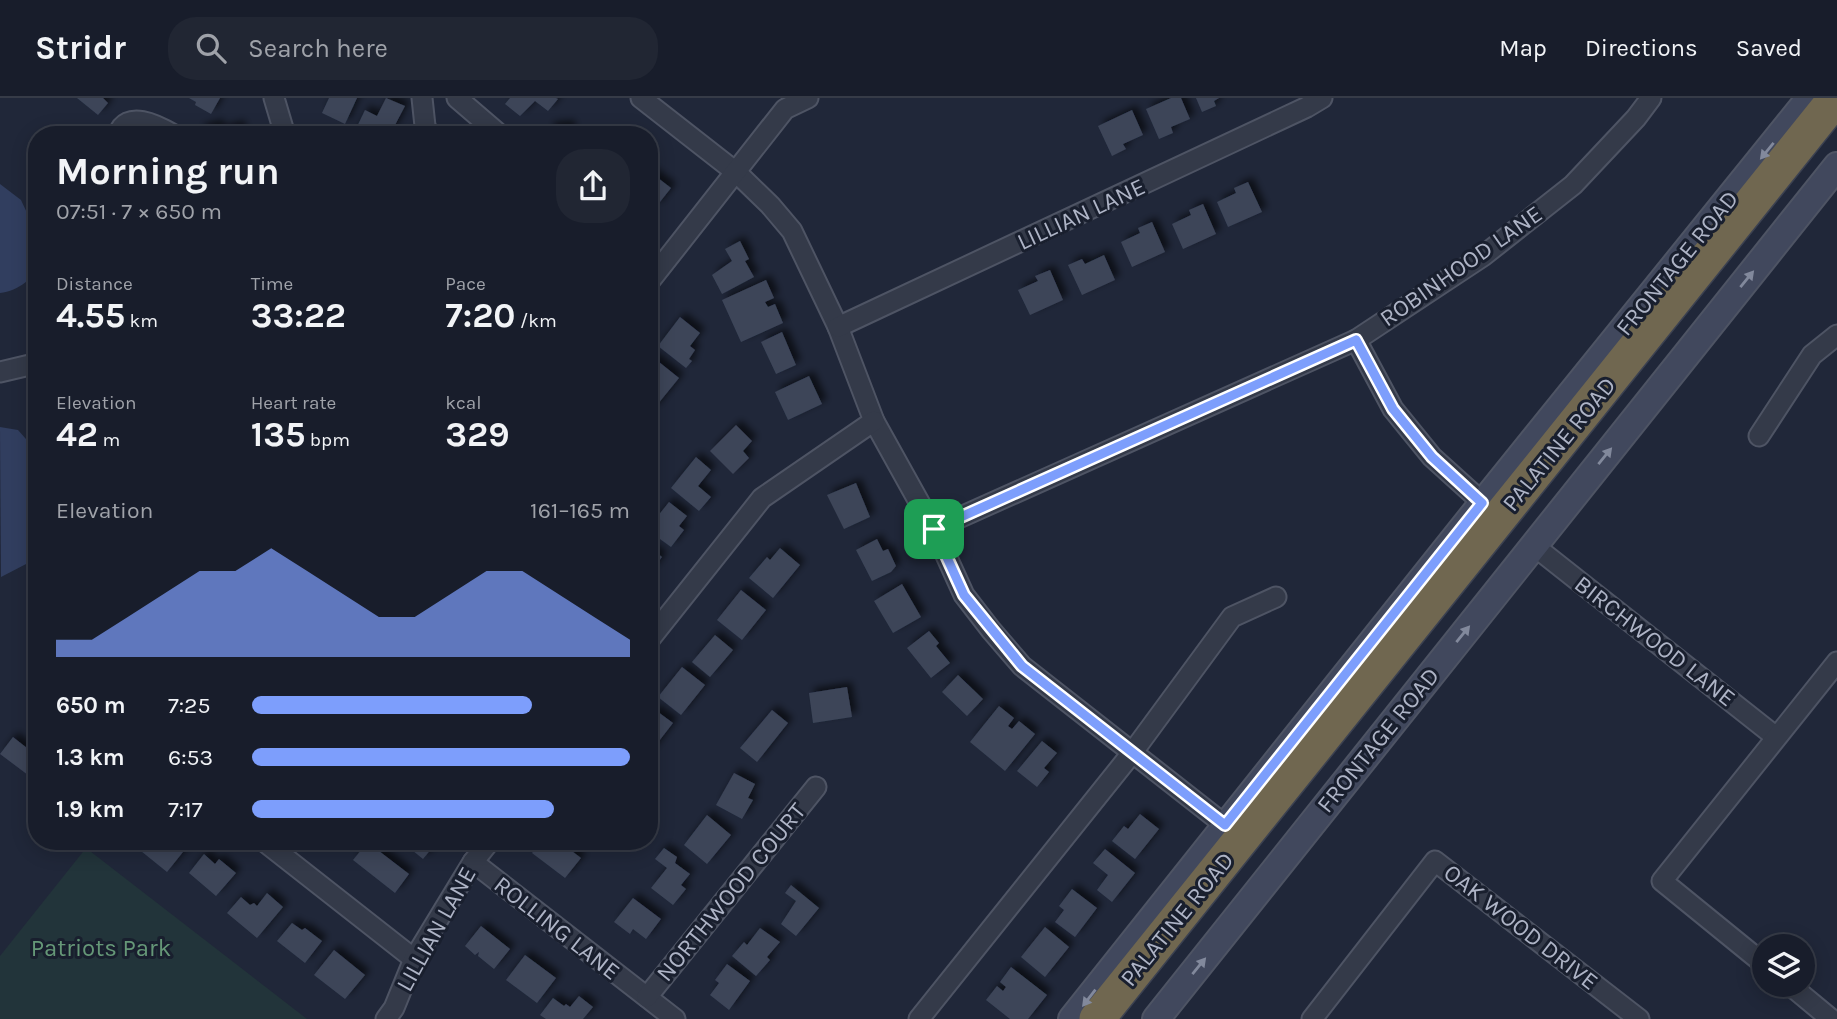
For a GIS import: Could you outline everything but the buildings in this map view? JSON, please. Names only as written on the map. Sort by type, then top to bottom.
[{"type":"highway","name":"PALATINE ROAD","points":[[1097,1019],[1836,98]]},
{"type":"highway","name":"PALATINE ROAD","points":[[1124,1019],[1837,126]]},
{"type":"street","points":[[274,98],[282,126]]},
{"type":"street","points":[[422,98],[425,126]]},
{"type":"street","points":[[457,98],[490,126]]},
{"type":"street","points":[[641,98],[737,173],[792,231],[838,327],[874,421],[934,529],[964,595],[1022,666],[1225,825]]},
{"type":"street","points":[[658,271],[785,109],[807,98]]},
{"type":"street","name":"LILLIAN LANE","points":[[838,327],[1322,98]]},
{"type":"street","name":"ROBINHOOD LANE","points":[[934,529],[1356,340],[1483,256],[1573,185],[1636,118],[1651,98]]},
{"type":"street","name":"FRONTAGE ROAD","points":[[1072,1019],[1482,503],[1810,98]]},
{"type":"street","points":[[122,126],[127,121],[134,120],[150,126]]},
{"type":"street","name":"FRONTAGE ROAD","points":[[1156,1019],[1837,166]]},
{"type":"street","points":[[1759,436],[1812,355],[1837,335]]},
{"type":"street","points":[[1356,340],[1393,409],[1432,457],[1482,503]]},
{"type":"street","points":[[0,372],[28,365]]},
{"type":"street","points":[[658,629],[762,498],[874,421]]},
{"type":"street","name":"BIRCHWOOD LANE","points":[[1533,545],[1776,737]]},
{"type":"street","points":[[919,1019],[1132,753],[1231,617],[1276,597]]},
{"type":"street","points":[[1752,954],[1662,881],[1837,662]]},
{"type":"street","name":"NORTHWOOD COURT","points":[[647,997],[816,787]]},
{"type":"street","points":[[275,850],[414,959]]},
{"type":"street","name":"LILLIAN LANE","points":[[386,1019],[394,1008],[414,959],[483,850]]},
{"type":"street","name":"OAK WOOD DRIVE","points":[[1312,1019],[1435,861],[1639,1019]]},
{"type":"street","name":"ROLLING LANE","points":[[473,862],[675,1019]]},
{"type":"street","points":[[1804,997],[1831,1019]]},
{"type":"green space","name":"Patriots Park","points":[[84,850],[89,850],[307,1019],[0,1019],[0,956]]},
{"type":"water","points":[[0,184],[21,200],[28,215],[28,280],[13,290],[0,293]]},
{"type":"water","points":[[0,427],[18,430],[28,441],[28,563],[1,577]]},
{"type":"route","points":[[1356,340],[1393,409],[1432,457],[1482,503],[1225,825],[1022,666],[964,595],[934,529],[1356,340]]}]
